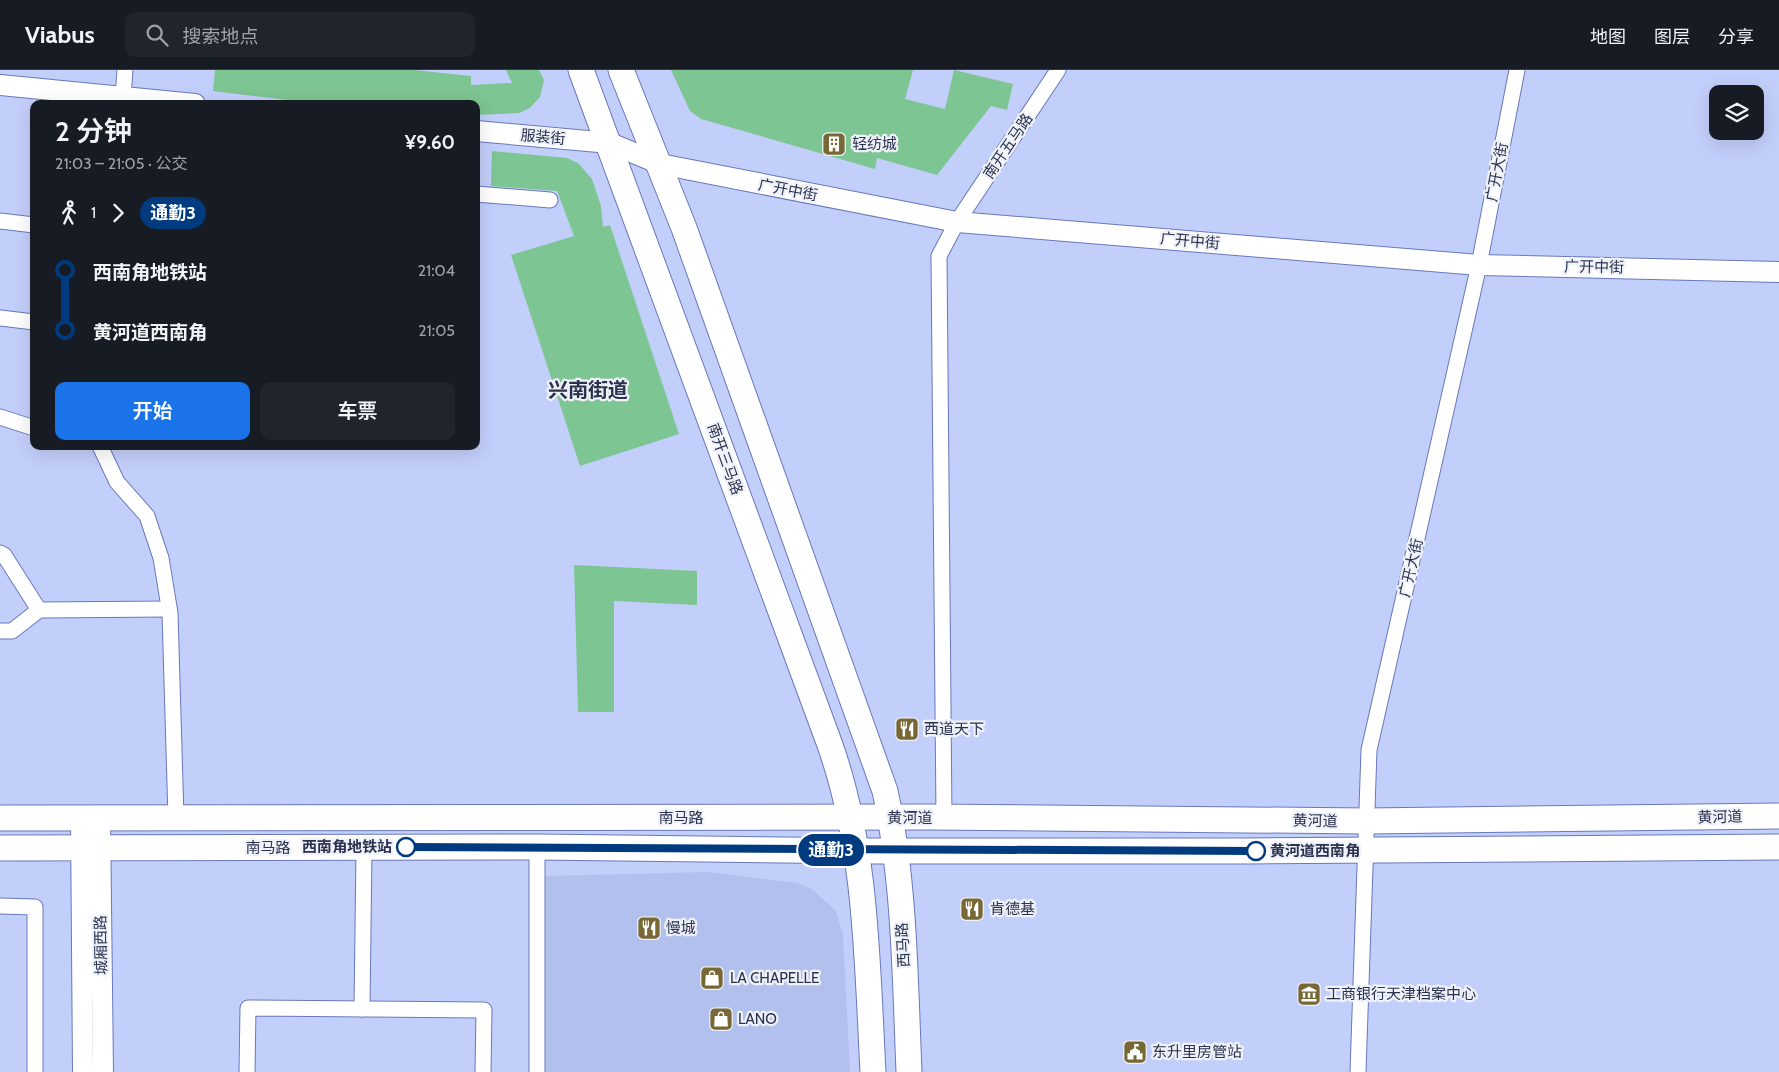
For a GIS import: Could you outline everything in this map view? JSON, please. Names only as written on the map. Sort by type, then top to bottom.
[{"type":"main road","name":"南开三马路","points":[[581,70],[610,143],[830,745],[851,818],[857,851]]},
{"type":"main road","points":[[621,70],[660,164],[866,735],[885,791],[891,818]]},
{"type":"main road","name":"黄河道","points":[[851,818],[1367,822],[1779,816]]},
{"type":"main road","name":"南马路","points":[[0,818],[851,818]]},
{"type":"main road","name":"西马路","points":[[891,818],[900,893],[909,1072]]},
{"type":"main road","name":"南马路","points":[[0,848],[537,847],[895,850]]},
{"type":"main road","name":"黄河道","points":[[895,850],[1365,851],[1779,847]]},
{"type":"main road","points":[[857,851],[865,929],[873,1072]]},
{"type":"street","points":[[122,97],[125,70]]},
{"type":"street","name":"南开五马路","points":[[944,818],[939,256],[957,222],[1058,70]]},
{"type":"street","name":"广开大街","points":[[1358,1072],[1362,1006],[1369,750],[1479,264],[1517,70]]},
{"type":"street","points":[[0,85],[153,100]]},
{"type":"street","name":"服装街","points":[[480,131],[610,143]]},
{"type":"street","name":"广开中街","points":[[610,143],[660,164],[957,222],[1479,264],[1779,272]]},
{"type":"street","points":[[480,194],[550,200]]},
{"type":"street","points":[[0,221],[30,225]]},
{"type":"street","points":[[0,318],[30,322]]},
{"type":"street","points":[[0,417],[30,427]]},
{"type":"street","points":[[102,450],[117,482],[147,516],[161,558],[169,610],[176,818]]},
{"type":"street","points":[[0,553],[4,555],[39,610]]},
{"type":"street","points":[[0,631],[12,631],[39,610],[169,610]]},
{"type":"street","name":"城厢西路","points":[[90,818],[102,1072]]},
{"type":"street","points":[[537,847],[537,1072]]},
{"type":"street","name":"城厢西路","points":[[83,1072],[91,848]]},
{"type":"street","points":[[362,1009],[364,848]]},
{"type":"street","points":[[0,906],[35,907],[35,1072]]},
{"type":"street","points":[[247,1072],[248,1008],[484,1010],[483,1072]]},
{"type":"shaded area","points":[[708,872],[797,883],[812,889],[836,911],[843,935],[850,1072],[542,1072],[544,876]]},
{"type":"building","points":[[215,70],[415,70],[471,76],[471,85],[512,83],[506,70],[539,70],[544,80],[540,97],[530,108],[519,113],[480,115],[480,100],[288,100],[213,91]]},
{"type":"building","name":"轻纺城","points":[[671,70],[913,70],[905,99],[945,109],[954,70],[1013,84],[1007,110],[991,106],[937,175],[877,158],[875,169],[701,119],[690,111]]},
{"type":"building","points":[[492,151],[567,158],[578,163],[592,179],[601,206],[603,227],[610,225],[679,434],[580,466],[511,255],[574,236],[557,191],[491,186]]},
{"type":"building","points":[[574,565],[697,571],[697,605],[614,601],[614,712],[578,712]]},
{"type":"bus line","name":"通勤3","points":[[406,847],[872,851],[1256,851]]},
{"type":"place","name":"轻纺城","points":[[834,144]]},
{"type":"place","name":"西道天下","points":[[907,729]]},
{"type":"place","name":"西南角地铁站","points":[[406,847]]},
{"type":"place","name":"黄河道西南角","points":[[1256,851]]},
{"type":"place","name":"肯德基","points":[[972,909]]},
{"type":"place","name":"慢城","points":[[649,928]]},
{"type":"place","name":"LA CHAPELLE","points":[[712,978]]},
{"type":"place","name":"工商银行天津档案中心","points":[[1309,994]]},
{"type":"place","name":"LANO","points":[[721,1019]]},
{"type":"place","name":"东升里房管站","points":[[1135,1052]]},
{"type":"district","name":"兴南街道","points":[[588,390]]}]
